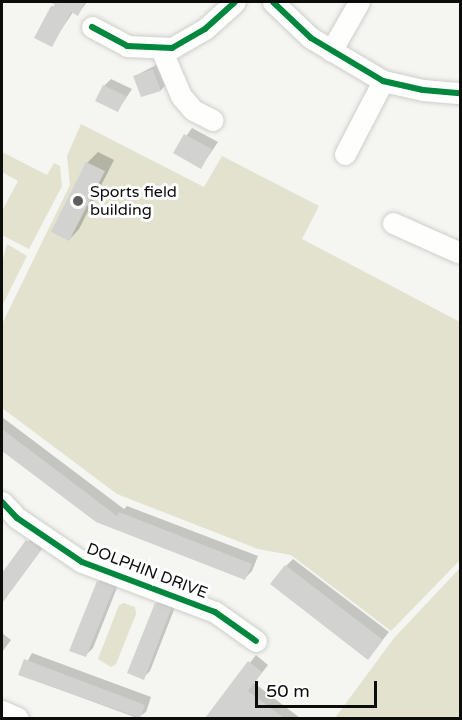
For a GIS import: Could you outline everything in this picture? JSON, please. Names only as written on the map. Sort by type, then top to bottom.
[{"type":"street","points":[[92,27],[127,46],[161,49],[194,36],[235,2]]},
{"type":"street","points":[[273,2],[311,38],[383,81],[460,93]]},
{"type":"street","points":[[331,51],[359,2]]},
{"type":"street","points":[[161,49],[181,96],[193,110],[213,120]]},
{"type":"street","points":[[345,154],[383,81]]},
{"type":"street","points":[[393,223],[460,253]]},
{"type":"street","name":"DOLPHIN DRIVE","points":[[2,502],[17,519],[82,562],[215,612],[256,641]]},
{"type":"street","points":[[2,711],[18,718]]},
{"type":"green space","points":[[81,124],[204,187],[222,156],[319,206],[302,239],[460,322],[460,560],[391,631],[291,555],[258,549],[117,494],[2,408],[2,324],[70,185],[67,156]]},
{"type":"green space","points":[[2,152],[47,175],[54,163],[60,166],[62,186],[29,249],[2,235],[2,211],[18,181],[2,172]]},
{"type":"green space","points":[[7,244],[27,256],[2,306],[2,263]]},
{"type":"green space","points":[[460,568],[460,718],[335,718],[394,638]]},
{"type":"green space","points":[[124,603],[135,607],[136,614],[116,664],[111,667],[98,659],[119,605]]},
{"type":"building","points":[[49,2],[85,2],[78,16],[71,12],[52,47],[34,38],[51,6],[58,6]]},
{"type":"building","points":[[153,69],[161,91],[141,97],[133,76]]},
{"type":"building","points":[[103,85],[126,96],[118,112],[95,101]]},
{"type":"building","points":[[184,134],[212,149],[201,169],[173,153]]},
{"type":"building","name":"Sports field building","points":[[86,162],[105,171],[69,241],[51,232]]},
{"type":"building","points":[[2,429],[117,516],[119,512],[252,564],[245,580],[96,522],[2,451]]},
{"type":"building","points":[[26,540],[41,550],[2,603],[2,573]]},
{"type":"building","points":[[285,565],[383,640],[368,660],[270,584]]},
{"type":"building","points":[[97,581],[114,588],[86,657],[69,651]]},
{"type":"building","points":[[155,603],[171,609],[144,680],[127,673]]},
{"type":"building","points":[[24,659],[145,705],[140,718],[18,675]]},
{"type":"building","points":[[248,661],[262,672],[248,691],[284,718],[205,718]]},
{"type":"cycle path","points":[[92,27],[127,46],[172,48],[205,29],[235,2]]},
{"type":"cycle path","points":[[273,2],[311,38],[383,81],[423,90],[460,93]]},
{"type":"cycle path","points":[[2,502],[17,518],[82,562],[215,612],[256,641]]},
{"type":"place","name":"Sports field building","points":[[78,201]]}]
